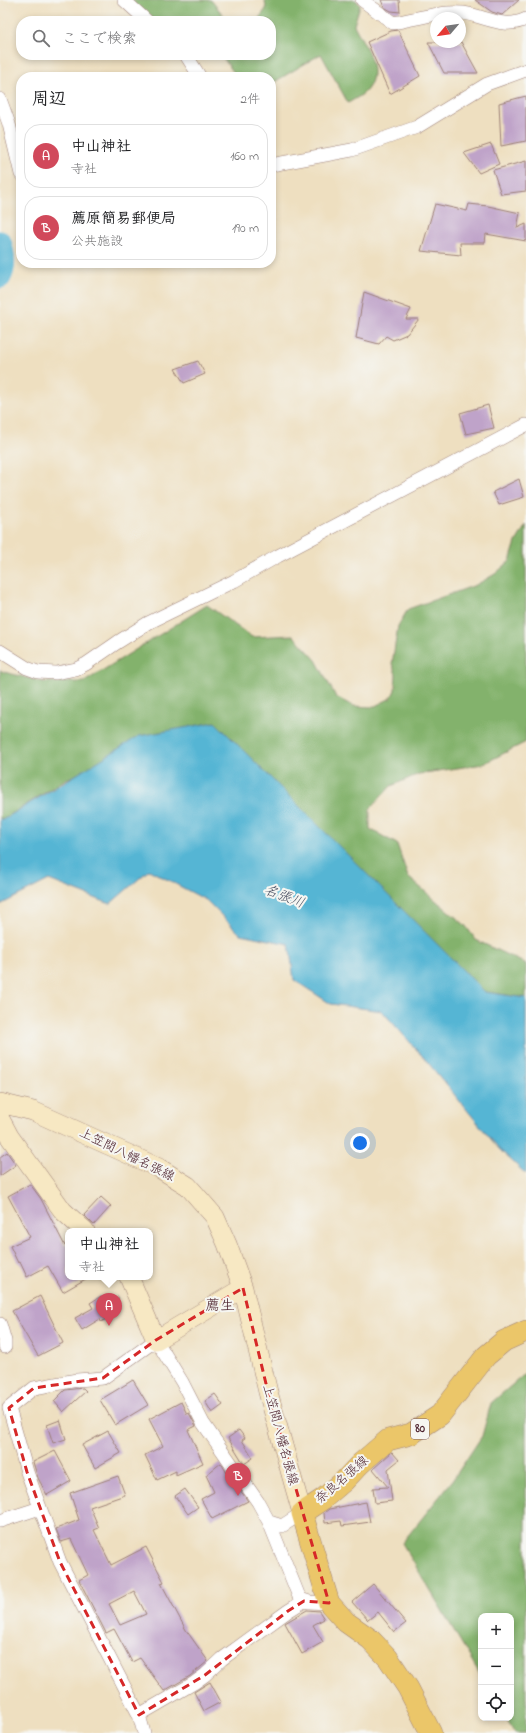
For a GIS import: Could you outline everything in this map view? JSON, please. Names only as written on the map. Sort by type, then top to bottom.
[{"type":"main road","name":"上笠間八幡名張線","points":[[0,1103],[33,1110],[159,1168],[188,1186],[215,1217],[227,1244],[243,1288],[268,1392],[302,1512]]},
{"type":"main road","points":[[0,1119],[9,1136],[63,1210],[82,1228]]},
{"type":"main road","points":[[130,1280],[156,1340],[243,1288]]},
{"type":"main road","name":"奈良名張線","points":[[431,1733],[408,1688],[388,1658],[370,1639],[346,1622],[328,1603],[302,1512],[323,1499],[388,1440],[411,1434],[440,1415],[486,1356],[504,1341],[526,1331]]},
{"type":"street","points":[[124,0],[142,16]]},
{"type":"street","points":[[362,0],[393,23],[441,14],[463,13],[496,23],[519,22],[526,19]]},
{"type":"street","points":[[189,60],[197,72]]},
{"type":"street","points":[[276,164],[352,150],[417,128],[487,84],[526,70]]},
{"type":"street","points":[[0,98],[16,155]]},
{"type":"street","points":[[0,651],[27,668],[38,672],[56,673],[86,664],[148,623],[234,581],[278,556],[526,425]]},
{"type":"street","points":[[0,1324],[5,1341],[5,1347]]},
{"type":"street","points":[[144,1733],[139,1715],[60,1562],[26,1472],[9,1408],[34,1388],[77,1380],[103,1378],[156,1340],[182,1382],[203,1423],[258,1502],[269,1522],[300,1599],[304,1601],[328,1603]]},
{"type":"street","points":[[0,1521],[40,1508]]},
{"type":"street","points":[[269,1522],[282,1526],[302,1512]]},
{"type":"street","points":[[139,1715],[194,1683],[222,1659],[304,1601]]},
{"type":"highlighted area","points":[[243,1288],[268,1392],[329,1603],[304,1601],[288,1611],[205,1675],[139,1715],[60,1562],[27,1472],[9,1408],[34,1388],[103,1378],[156,1340]]},
{"type":"green space","points":[[130,0],[211,0],[224,16],[146,16]]},
{"type":"green space","points":[[265,0],[356,0],[360,5],[354,25],[371,59],[373,68],[373,76],[370,85],[364,93],[348,103],[321,54],[276,81],[276,72],[233,72],[225,60],[276,60],[276,16],[261,16],[266,9]]},
{"type":"green space","points":[[526,525],[526,742],[483,764],[419,774],[391,786],[370,809],[370,829],[397,844],[408,877],[465,925],[476,940],[526,964],[526,998],[485,992],[215,722],[66,779],[4,819],[0,819],[0,670],[44,682],[84,682],[207,605],[252,637],[293,635],[316,660],[336,697],[353,706],[373,707],[391,698],[395,690],[396,674],[392,664],[398,626],[408,609],[476,585],[495,574],[510,561],[516,542]]},
{"type":"green space","points":[[526,1373],[526,1733],[515,1733],[508,1721],[514,1721],[514,1613],[478,1613],[478,1671],[402,1543],[452,1481],[482,1436],[491,1403]]},
{"type":"water","name":"名張川","points":[[215,722],[485,992],[526,998],[526,1174],[500,1150],[425,1059],[382,1011],[331,1004],[294,980],[289,944],[240,934],[206,900],[149,870],[110,904],[49,880],[0,905],[0,819],[4,819],[139,736]]},
{"type":"building","points":[[381,0],[399,0],[400,12],[391,11],[384,7]]},
{"type":"building","points":[[475,0],[519,0],[502,15],[492,12]]},
{"type":"building","points":[[398,30],[420,76],[390,94],[367,42],[391,31]]},
{"type":"building","points":[[431,48],[464,48],[478,73],[444,73]]},
{"type":"building","points":[[526,96],[526,141],[501,146],[499,103]]},
{"type":"building","points":[[491,144],[499,164],[479,173],[464,153]]},
{"type":"building","points":[[526,161],[526,191],[501,194],[493,170]]},
{"type":"building","points":[[435,204],[467,211],[469,204],[488,206],[520,213],[517,228],[526,224],[526,241],[486,234],[485,243],[460,243],[461,255],[421,251]]},
{"type":"building","points":[[364,292],[411,309],[406,319],[419,319],[407,334],[393,340],[386,336],[379,344],[356,338]]},
{"type":"building","points":[[198,361],[205,374],[184,383],[175,369]]},
{"type":"building","points":[[488,405],[494,428],[466,434],[460,413]]},
{"type":"building","points":[[519,479],[524,497],[499,505],[493,492]]},
{"type":"building","points":[[7,1152],[16,1165],[0,1176],[0,1157]]},
{"type":"building","points":[[30,1184],[41,1199],[65,1246],[65,1280],[84,1280],[63,1292],[48,1266],[27,1277],[10,1246],[30,1237],[8,1196]]},
{"type":"building","points":[[101,1197],[111,1206],[94,1225],[84,1215]]},
{"type":"building","points":[[40,1296],[63,1343],[38,1356],[12,1311]]},
{"type":"building","points":[[101,1296],[113,1315],[101,1322],[100,1319],[82,1330],[75,1318],[93,1308],[90,1303]]},
{"type":"building","points":[[133,1380],[148,1405],[115,1425],[100,1400]]},
{"type":"building","points":[[83,1388],[86,1391],[63,1412],[54,1401],[65,1390]]},
{"type":"building","points":[[215,1394],[223,1405],[212,1413],[205,1401]]},
{"type":"building","points":[[181,1402],[187,1414],[189,1413],[196,1426],[188,1430],[203,1463],[176,1475],[176,1471],[157,1480],[145,1455],[163,1446],[149,1419]]},
{"type":"building","points":[[60,1420],[66,1439],[53,1443],[47,1425]]},
{"type":"building","points":[[239,1430],[245,1438],[242,1440],[253,1458],[244,1464],[228,1438]]},
{"type":"building","points":[[108,1431],[121,1453],[95,1468],[82,1445]]},
{"type":"building","points":[[55,1451],[71,1481],[47,1495],[38,1478],[33,1462]]},
{"type":"building","points":[[392,1452],[399,1460],[388,1469],[392,1501],[375,1503],[373,1488],[388,1487],[373,1469]]},
{"type":"building","points":[[221,1463],[235,1487],[237,1486],[248,1501],[212,1519],[201,1499],[214,1492],[206,1475]]},
{"type":"building","points":[[118,1476],[125,1495],[90,1507],[99,1528],[94,1530],[111,1565],[146,1547],[164,1582],[161,1583],[186,1630],[208,1661],[190,1676],[164,1691],[140,1658],[132,1662],[114,1629],[106,1633],[79,1580],[88,1575],[71,1539],[61,1542],[56,1529],[79,1520],[70,1493]],"holes":[[[134,1591],[146,1614],[120,1625],[109,1604]]]},
{"type":"building","points":[[185,1489],[198,1507],[188,1514],[175,1496]]},
{"type":"building","points":[[366,1502],[370,1522],[342,1526],[341,1521],[325,1523],[324,1513],[329,1509]]},
{"type":"building","points":[[373,1584],[406,1623],[394,1632],[378,1612],[368,1620],[352,1602]]},
{"type":"building","points":[[307,1610],[319,1611],[324,1619],[313,1625],[323,1642],[302,1654],[285,1623]]},
{"type":"building","points":[[210,1682],[221,1702],[204,1711],[194,1692]]},
{"type":"waterway","points":[[0,242],[4,260],[0,277]]},
{"type":"place","name":"中山神社","points":[[109,1326]]},
{"type":"place","name":"薦原簡易郵便局","points":[[238,1496]]},
{"type":"district","name":"薦生","points":[[220,1306]]}]
